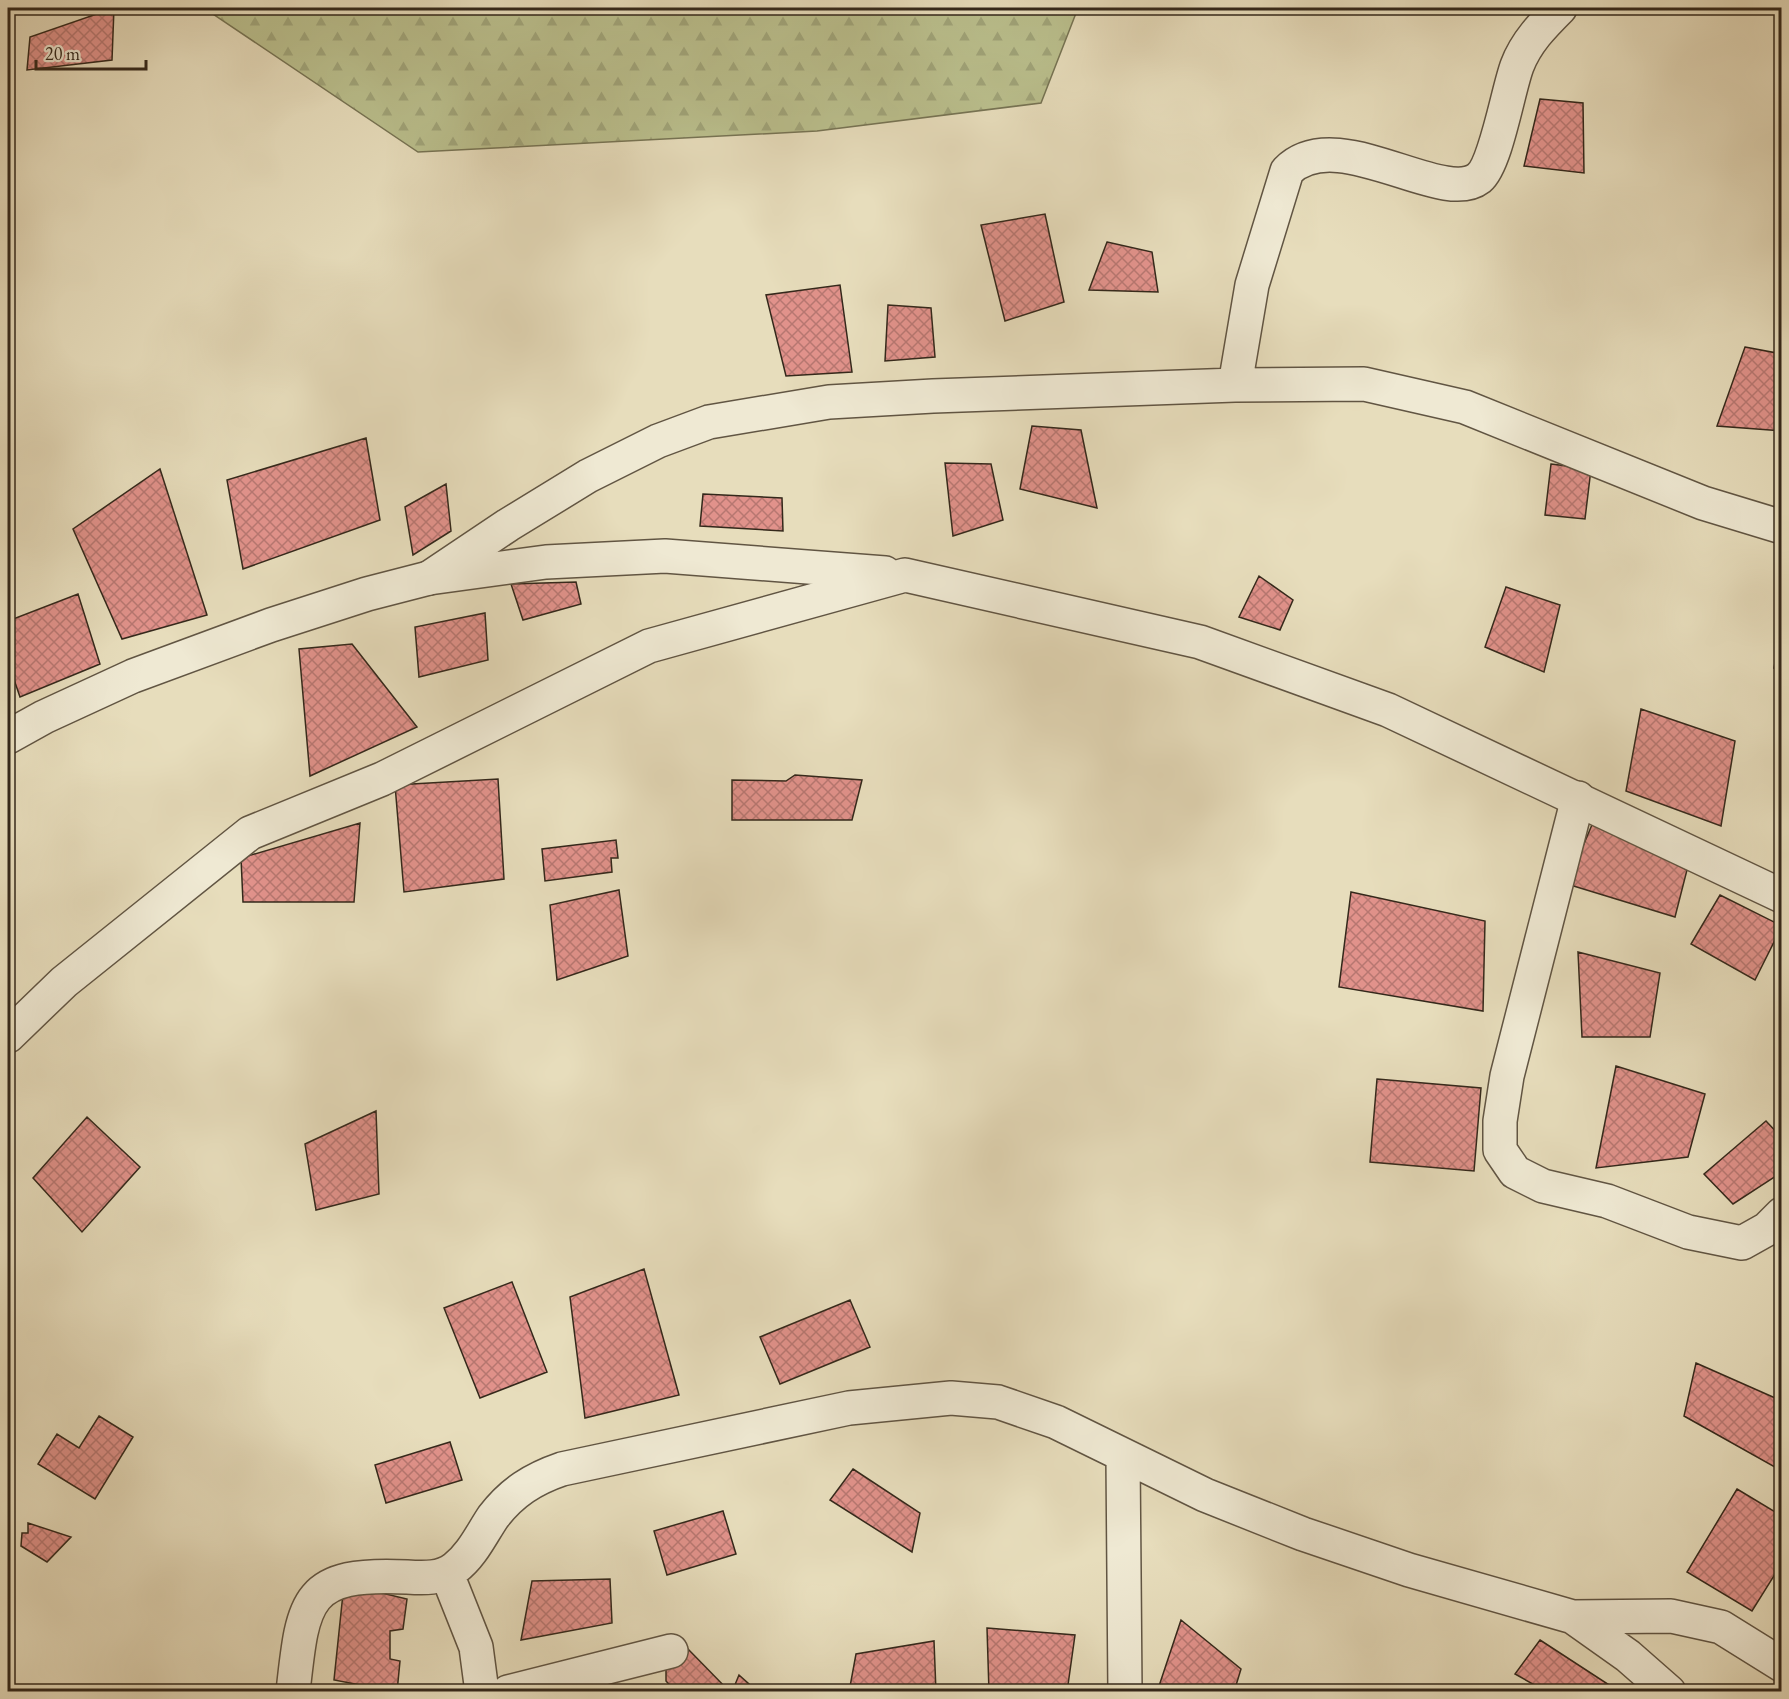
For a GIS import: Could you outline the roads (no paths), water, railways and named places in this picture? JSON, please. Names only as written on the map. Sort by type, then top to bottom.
[{"type":"street","points":[[1235,385],[1252,285],[1287,171],[1298,160],[1334,156],[1368,162],[1446,183],[1468,183],[1479,178],[1495,144],[1517,66],[1529,42],[1560,8]]},
{"type":"street","points":[[429,578],[508,525],[588,476],[658,441],[709,422],[829,402],[1235,385],[1364,384],[1465,406],[1703,503],[1782,527]]},
{"type":"street","points":[[8,738],[44,717],[144,672],[271,625],[366,594],[429,578],[546,562],[665,556],[905,575],[1200,642],[1388,710],[1782,896]]},
{"type":"street","points":[[8,1036],[64,982],[250,833],[382,778],[649,646],[905,575]]},
{"type":"street","points":[[1578,798],[1507,1076],[1500,1120],[1500,1150],[1515,1172],[1543,1186],[1607,1201],[1688,1232],[1742,1243],[1767,1229],[1782,1214]]},
{"type":"street","points":[[293,1692],[305,1616],[318,1592],[350,1577],[425,1578],[447,1574],[477,1544],[494,1517],[514,1492],[535,1478],[562,1469],[849,1408],[951,1398],[998,1402],[1056,1422],[1205,1495],[1303,1534],[1409,1570],[1573,1617],[1671,1616],[1721,1628],[1782,1665]]},
{"type":"street","points":[[1123,1456],[1125,1692]]},
{"type":"street","points":[[447,1574],[476,1647],[482,1692]]},
{"type":"street","points":[[1573,1617],[1628,1656],[1669,1692]]},
{"type":"street","points":[[508,1692],[671,1651]]}]
